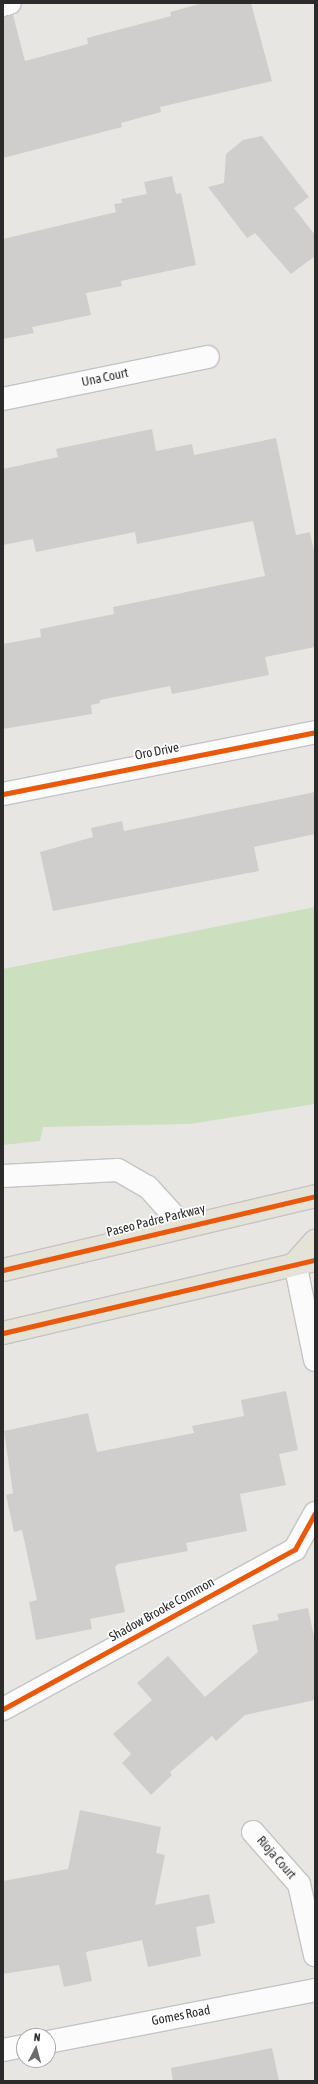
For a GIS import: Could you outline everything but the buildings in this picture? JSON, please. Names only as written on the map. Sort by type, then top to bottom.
[{"type":"main road","name":"Paseo Padre Parkway","points":[[3,1270],[183,1226],[315,1196]]},
{"type":"main road","points":[[3,1333],[305,1262],[315,1241]]},
{"type":"street","points":[[3,5],[10,3]]},
{"type":"street","name":"Una Court","points":[[3,399],[208,357]]},
{"type":"street","name":"Oro Drive","points":[[3,794],[315,732]]},
{"type":"street","points":[[3,1176],[118,1170],[148,1187],[183,1226]]},
{"type":"street","points":[[305,1262],[315,1360]]},
{"type":"street","name":"Shadow Brooke Common","points":[[3,1708],[295,1549],[315,1513]]},
{"type":"street","name":"Rioja Court","points":[[253,1832],[299,1884],[315,1955]]},
{"type":"street","name":"Gomes Road","points":[[56,2040],[315,1990]]},
{"type":"street","points":[[3,2050],[16,2048]]},
{"type":"green space","points":[[315,907],[315,1104],[190,1124],[43,1127],[40,1141],[3,1145],[3,969]]},
{"type":"cycle path","points":[[3,794],[315,732]]},
{"type":"cycle path","points":[[3,1270],[315,1196]]},
{"type":"cycle path","points":[[3,1333],[315,1260]]},
{"type":"cycle path","points":[[3,1709],[295,1549],[315,1513]]}]
